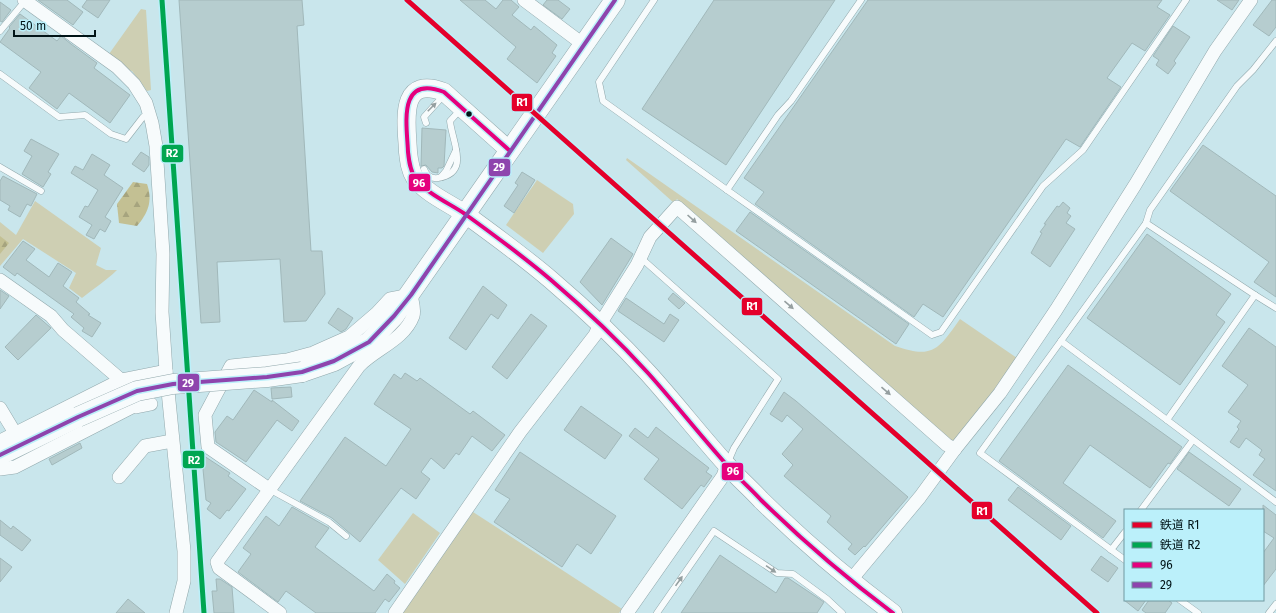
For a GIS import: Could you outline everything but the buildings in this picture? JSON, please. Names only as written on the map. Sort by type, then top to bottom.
[{"type":"main road","points":[[0,455],[137,390],[173,384],[267,377],[302,372],[334,361],[368,342],[394,316],[410,295],[615,0]]},
{"type":"street","points":[[25,0],[118,66],[134,84],[146,103],[150,115],[156,146],[161,214],[162,312],[166,371],[184,551],[184,581],[176,613]]},
{"type":"street","points":[[524,0],[584,45]]},
{"type":"street","points":[[850,581],[920,497],[955,448],[1000,393],[1056,310],[1135,185],[1215,51],[1251,0]]},
{"type":"street","points":[[510,151],[446,94],[435,88],[425,88],[416,92],[409,100],[406,109],[409,164],[414,176],[421,185],[465,214],[550,279],[600,324],[646,371],[727,465],[793,531],[850,581],[893,613]]},
{"type":"street","points":[[395,613],[520,432],[595,335],[600,324],[641,258],[650,237],[677,207],[947,445],[955,448]]},
{"type":"street","points":[[0,280],[51,316],[63,330],[120,380],[134,406]]},
{"type":"street","points":[[269,489],[208,447],[205,415],[231,366],[287,360],[313,353],[349,338],[390,299],[410,295],[413,306],[413,316],[400,334],[384,347],[367,357],[359,366],[217,562],[219,568],[280,613]]},
{"type":"street","points":[[0,441],[120,380],[166,371]]},
{"type":"street","points":[[0,469],[15,466],[134,406],[136,407],[150,404]]},
{"type":"street","points":[[0,408],[15,433]]},
{"type":"street","points":[[121,470],[145,446],[172,441]]},
{"type":"street","points":[[627,613],[723,476],[727,465]]},
{"type":"lane","points":[[0,31],[25,0]]},
{"type":"lane","points":[[654,0],[599,82],[603,101],[932,335],[941,332],[1043,186],[1083,150],[1186,0]]},
{"type":"lane","points":[[727,190],[778,115],[791,101],[861,0]]},
{"type":"lane","points":[[1124,559],[980,453],[1146,223],[1150,210],[1202,134],[1237,86],[1253,70],[1276,41]]},
{"type":"lane","points":[[0,74],[59,117],[85,115],[112,134],[126,139],[143,117],[150,115]]},
{"type":"lane","points":[[426,123],[424,117],[446,94]]},
{"type":"lane","points":[[424,169],[431,177],[441,177],[453,173],[458,165],[450,121],[462,108]]},
{"type":"lane","points":[[0,167],[42,191]]},
{"type":"lane","points":[[1146,223],[1276,308]]},
{"type":"lane","points":[[641,258],[778,379],[734,448],[727,465]]},
{"type":"lane","points":[[1167,420],[1255,295]]},
{"type":"lane","points":[[1061,341],[1276,502]]},
{"type":"lane","points":[[1142,509],[1193,440]]},
{"type":"lane","points":[[269,489],[329,522],[346,536]]},
{"type":"lane","points":[[657,613],[714,531],[777,573],[793,574],[827,598],[842,613]]},
{"type":"lane","points":[[1112,550],[1124,533]]},
{"type":"lane","points":[[1181,601],[1198,613]]},
{"type":"lane","points":[[1269,613],[1276,604]]},
{"type":"green space","points":[[141,9],[146,10],[151,90],[147,91],[132,71],[128,70],[109,54]]},
{"type":"green space","points":[[627,158],[895,346],[918,352],[934,349],[940,345],[960,319],[1017,358],[989,398],[954,441],[949,441],[677,199],[674,203],[626,160]]},
{"type":"green space","points":[[537,180],[573,204],[574,214],[543,253],[506,225]]},
{"type":"green space","points":[[133,182],[147,184],[150,196],[147,211],[137,226],[119,223],[117,204]]},
{"type":"green space","points":[[35,201],[101,248],[96,265],[106,270],[117,270],[109,278],[82,298],[69,288],[76,273],[23,239],[0,266],[0,222],[16,235]]},
{"type":"green space","points":[[0,236],[9,243],[0,254]]},
{"type":"green space","points":[[473,512],[622,609],[619,613],[402,613]]},
{"type":"green space","points":[[413,513],[440,533],[405,584],[378,560]]},
{"type":"railway","points":[[162,0],[204,613]]},
{"type":"rail line","name":"R2","points":[[162,0],[204,613]]},
{"type":"rail line","name":"R1","points":[[407,0],[1097,613]]},
{"type":"transit line","name":"29","points":[[0,455],[78,417],[137,391],[173,384],[267,377],[302,372],[334,361],[369,342],[394,316],[411,295],[615,0]]},
{"type":"transit line","name":"96","points":[[510,151],[444,92],[429,88],[418,90],[412,96],[408,105],[407,116],[408,152],[412,172],[420,184],[432,194],[465,214],[509,246],[541,271],[576,302],[637,361],[730,469],[761,500],[825,559],[893,613]]}]
